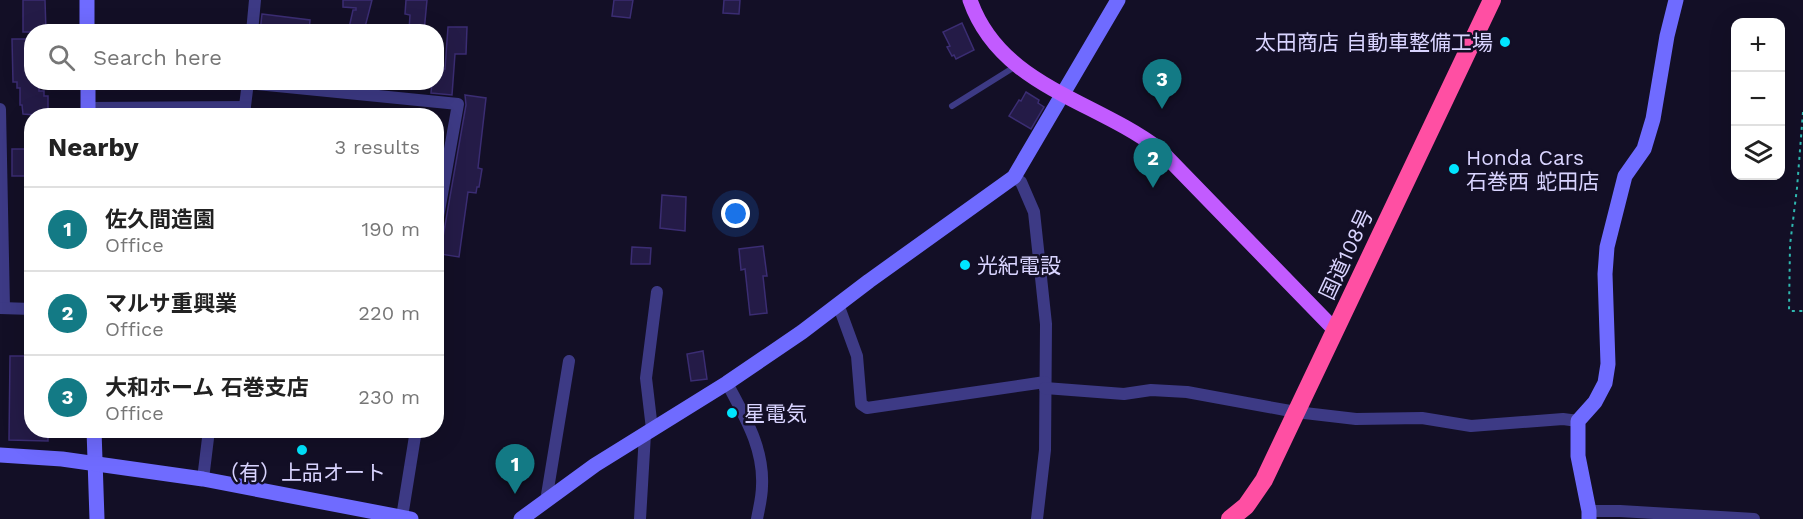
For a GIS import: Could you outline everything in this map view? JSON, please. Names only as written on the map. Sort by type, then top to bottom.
[{"type":"highway","name":"国道108号","points":[[1230,519],[1248,513],[1492,0]]},
{"type":"main road","points":[[970,0],[983,30],[1003,54],[1026,74],[1114,120],[1142,136],[1158,149],[1335,330]]},
{"type":"street","points":[[87,0],[87,24]]},
{"type":"street","points":[[253,24],[255,0]]},
{"type":"street","points":[[521,519],[595,465],[727,383],[802,332],[1014,177],[1061,93],[1118,0]]},
{"type":"street","points":[[1676,0],[1650,129],[1644,149],[1625,176],[1607,247],[1605,274],[1608,364],[1605,382],[1595,402],[1578,421],[1578,456],[1589,515],[1620,511],[1754,519]]},
{"type":"street","points":[[88,90],[88,108]]},
{"type":"street","points":[[244,108],[247,90]]},
{"type":"street","points":[[318,90],[458,104],[444,183]]},
{"type":"street","points":[[0,109],[2,308],[24,309]]},
{"type":"street","points":[[1014,177],[1021,182],[1034,212],[1046,324],[1045,450],[1037,519]]},
{"type":"street","points":[[640,519],[649,432],[646,378],[657,292]]},
{"type":"street","points":[[838,304],[857,356],[861,404],[867,408],[1045,385],[1124,394],[1151,390],[1187,392],[1296,412],[1356,419],[1422,418],[1471,426],[1563,419],[1578,421]]},
{"type":"street","points":[[546,501],[569,361]]},
{"type":"street","points":[[727,383],[753,433],[761,459],[762,486],[757,519]]},
{"type":"street","points":[[94,438],[97,519]]},
{"type":"street","points":[[203,479],[208,438]]},
{"type":"street","points":[[0,455],[62,459],[203,479],[406,518],[415,438]]},
{"type":"lane","points":[[952,106],[1017,66]]},
{"type":"path","points":[[1803,112],[1790,244],[1789,311],[1803,312]]},
{"type":"building","points":[[23,0],[45,0],[46,24],[24,24],[23,32]]},
{"type":"building","points":[[343,0],[372,0],[366,24],[350,24],[353,10],[356,8],[343,7]]},
{"type":"building","points":[[406,0],[427,0],[425,24],[409,24],[410,15],[405,14]]},
{"type":"building","points":[[614,0],[633,0],[630,18],[612,16]]},
{"type":"building","points":[[724,0],[740,0],[739,14],[723,13]]},
{"type":"building","points":[[262,14],[310,20],[310,24],[261,24]]},
{"type":"building","points":[[962,23],[974,50],[956,59],[947,47],[950,46],[943,32]]},
{"type":"building","points":[[448,27],[467,27],[466,54],[455,54],[452,95],[431,93],[431,90],[444,90]]},
{"type":"building","points":[[12,39],[24,39],[24,90],[44,91],[44,96],[48,96],[48,108],[24,108],[23,114],[22,105],[20,105],[20,88],[17,88],[17,82],[13,82]]},
{"type":"building","points":[[1026,92],[1039,100],[1038,103],[1044,107],[1031,129],[1009,116]]},
{"type":"building","points":[[465,95],[486,98],[478,168],[482,169],[479,187],[476,193],[468,192],[459,257],[444,255],[444,231],[466,105]]},
{"type":"building","points":[[12,149],[24,149],[24,176],[12,176]]},
{"type":"building","points":[[662,195],[686,197],[685,231],[660,228]]},
{"type":"building","points":[[763,246],[767,276],[763,276],[767,313],[750,315],[745,269],[741,270],[739,249]]},
{"type":"building","points":[[632,247],[651,248],[650,264],[631,264]]},
{"type":"building","points":[[703,351],[707,379],[691,381],[687,354]]},
{"type":"building","points":[[10,356],[24,356],[24,438],[48,438],[48,441],[9,440]]},
{"type":"place","name":"太田商店 自動車整備工場","points":[[1505,42]]},
{"type":"place","name":"大和ホーム 石巻支店","points":[[1162,109]]},
{"type":"place","name":"Honda Cars 石巻西 蛇田店","points":[[1454,169]]},
{"type":"place","name":"マルサ重興業","points":[[1153,188]]},
{"type":"place","name":"光紀電設","points":[[965,265]]},
{"type":"place","name":"星電気","points":[[732,413]]},
{"type":"place","name":"（有）上品オート","points":[[302,450]]},
{"type":"place","name":"佐久間造園","points":[[515,494]]}]
